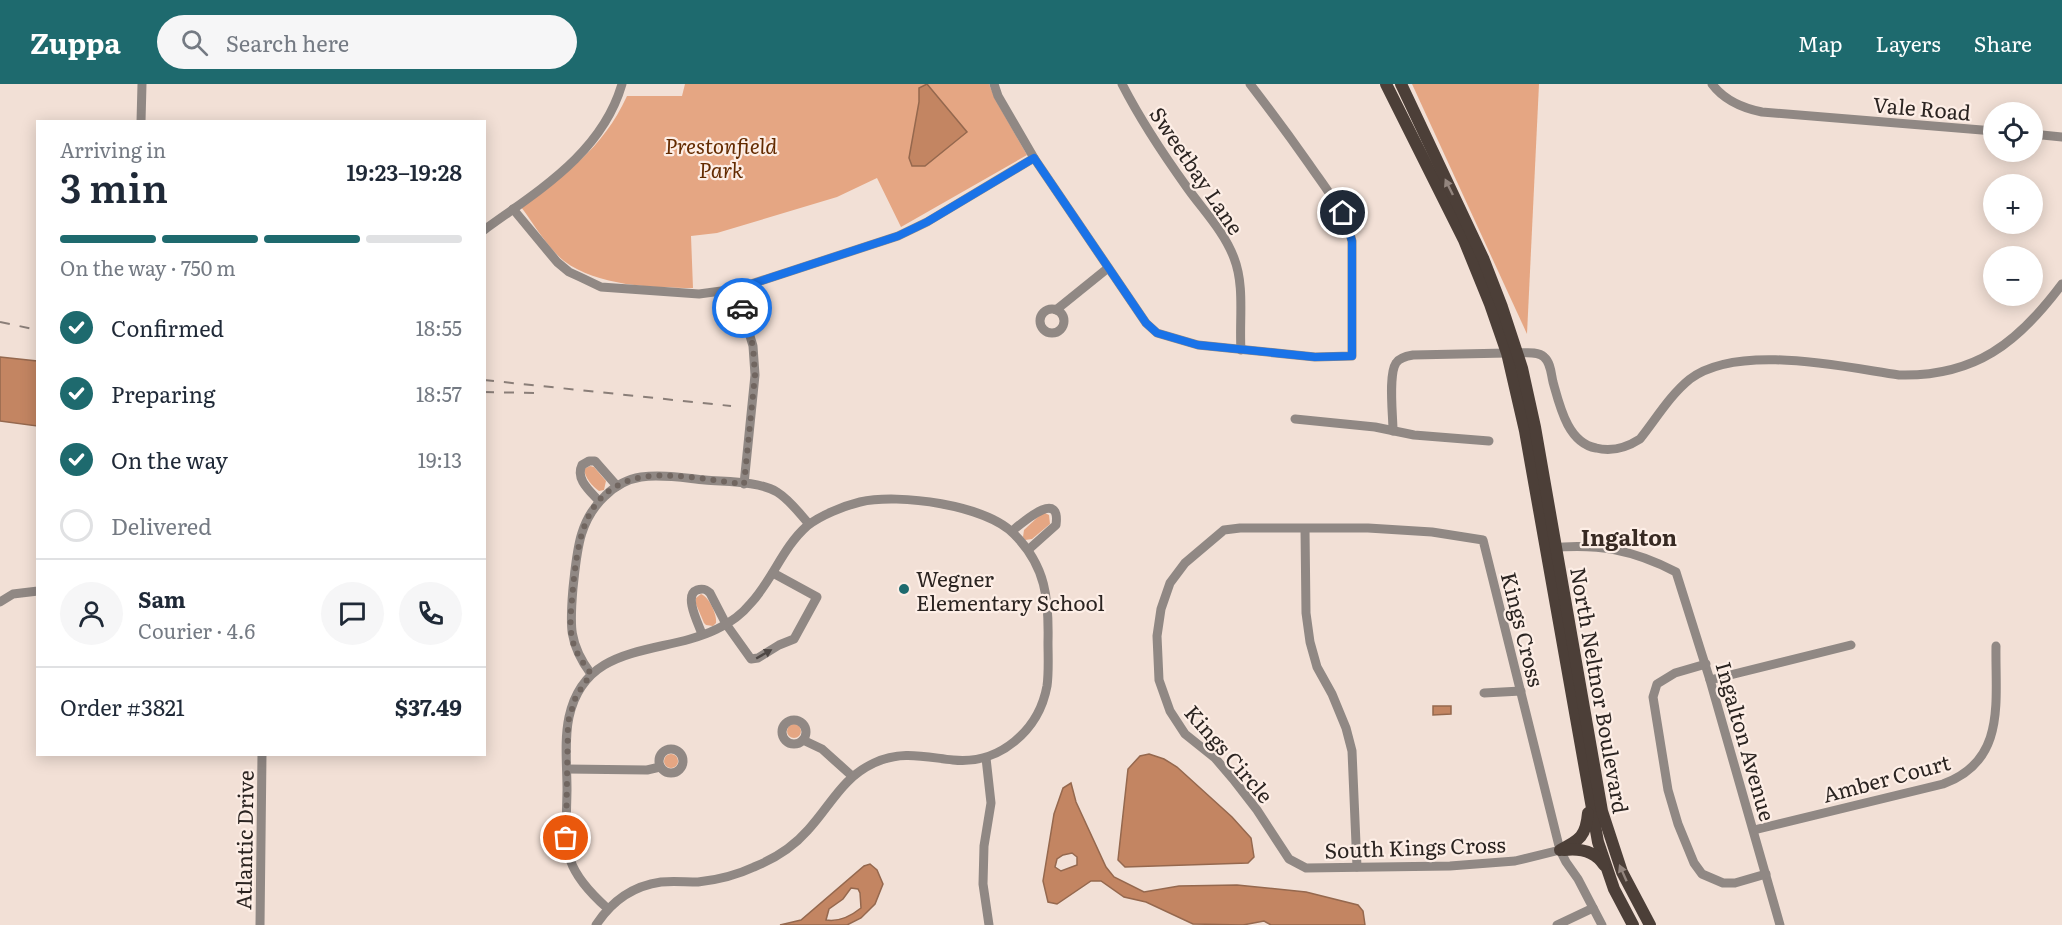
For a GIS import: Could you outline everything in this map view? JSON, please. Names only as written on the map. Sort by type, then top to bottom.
[{"type":"main road","name":"North Neltnor Boulevard","points":[[1386,84],[1464,240],[1512,353]]},
{"type":"main road","name":"North Neltnor Boulevard","points":[[1401,84],[1483,258],[1502,307],[1523,419],[1535,460],[1602,811],[1622,872],[1650,925]]},
{"type":"main road","name":"North Neltnor Boulevard","points":[[1551,548],[1598,842],[1605,866],[1633,925]]},
{"type":"main road","points":[[1560,850],[1580,840],[1584,833],[1589,796]]},
{"type":"main road","points":[[1560,850],[1588,851],[1602,860],[1605,866]]},
{"type":"street","points":[[141,120],[142,84]]},
{"type":"street","points":[[486,229],[581,156],[614,109],[622,84]]},
{"type":"street","points":[[994,84],[998,96],[1034,158],[1146,323],[1157,333],[1198,345],[1240,350],[1315,357],[1352,356],[1352,241],[1349,227],[1337,204],[1251,84]]},
{"type":"street","name":"Sweetbay Lane","points":[[1122,84],[1130,100],[1222,236],[1234,258],[1240,280],[1240,350]]},
{"type":"street","name":"Vale Road","points":[[1712,84],[1718,92],[1741,106],[1762,112],[1983,130]]},
{"type":"street","points":[[2043,136],[2062,137]]},
{"type":"street","points":[[513,209],[557,262],[569,272],[601,287],[699,294],[736,289],[898,236],[927,222],[1034,158]]},
{"type":"street","points":[[1056,310],[1108,268]]},
{"type":"street","points":[[1393,430],[1392,376],[1396,363],[1400,359],[1413,355],[1539,354],[1545,357],[1550,366],[1564,417],[1575,437],[1591,447],[1615,449],[1640,439],[1672,397],[1689,380],[1704,371],[1728,363],[1792,360],[1899,375],[1961,368],[1986,356],[2034,320],[2062,284]]},
{"type":"street","points":[[736,289],[753,346],[755,375],[744,484]]},
{"type":"street","points":[[1295,419],[1393,430],[1414,435],[1489,441]]},
{"type":"street","points":[[599,501],[580,478],[582,465],[589,461],[598,463],[617,486]]},
{"type":"street","points":[[591,674],[574,645],[570,620],[580,537],[588,515],[599,501],[617,486],[633,479],[653,476],[764,487],[776,492],[809,524]]},
{"type":"street","points":[[596,925],[607,908],[633,891],[651,884],[721,878],[740,873],[770,859],[806,834],[852,776],[880,760],[901,755],[960,760],[986,758],[1006,749],[1024,734],[1039,711],[1048,682],[1048,603],[1043,579],[1028,550],[1012,531],[991,517],[968,508],[887,499],[859,502],[809,524],[785,551],[762,591],[741,615],[715,630],[624,654],[591,674],[576,696],[567,733],[566,838],[569,858],[577,876],[607,908]]},
{"type":"street","points":[[1012,531],[1038,510],[1046,508],[1053,511],[1057,517],[1056,525],[1028,550]]},
{"type":"street","name":"Kings Circle","points":[[1306,868],[1289,859],[1257,810],[1233,780],[1215,758],[1185,734],[1170,711],[1159,680],[1157,636],[1161,609],[1170,583],[1185,563],[1224,530],[1372,528]]},
{"type":"street","name":"Kings Cross","points":[[1372,528],[1432,532],[1483,540],[1560,850]]},
{"type":"street","points":[[1305,529],[1306,613],[1310,642],[1317,667],[1332,694],[1346,728],[1352,751],[1357,867]]},
{"type":"street","name":"Ingalton Avenue","points":[[1551,548],[1573,546],[1627,551],[1654,560],[1676,572],[1706,664],[1780,925]]},
{"type":"street","points":[[702,634],[691,604],[693,592],[699,589],[710,593],[726,624],[751,659],[758,658],[794,639],[817,597],[773,573]]},
{"type":"street","points":[[0,602],[13,594],[36,591]]},
{"type":"street","points":[[1710,680],[1851,645]]},
{"type":"street","name":"Amber Court","points":[[1754,830],[1943,784],[1974,767],[1989,744],[1994,727],[1996,646]]},
{"type":"street","points":[[1706,664],[1675,673],[1657,684],[1653,697],[1673,809],[1692,858],[1701,874],[1723,884],[1766,874]]},
{"type":"street","points":[[1484,693],[1521,691]]},
{"type":"street","points":[[803,740],[822,749],[852,776]]},
{"type":"street","name":"Atlantic Drive","points":[[260,925],[262,756]]},
{"type":"street","points":[[986,758],[991,803],[984,846],[983,884],[989,925]]},
{"type":"street","points":[[567,769],[647,770],[660,767]]},
{"type":"street","points":[[1560,850],[1602,925]]},
{"type":"street","name":"South Kings Cross","points":[[1306,868],[1450,866],[1515,861],[1560,850]]},
{"type":"street","points":[[1557,925],[1593,908]]},
{"type":"green space","name":"Prestonfield Park","points":[[685,84],[989,84],[1027,155],[901,227],[877,178],[837,197],[717,233],[691,236],[693,288],[643,286],[609,281],[592,276],[564,261],[546,242],[521,207],[582,159],[606,131],[627,96],[682,96]]},
{"type":"green space","points":[[1412,84],[1539,84],[1527,334]]},
{"type":"green space","points":[[594,467],[606,481],[604,490],[599,491],[587,479],[584,469]]},
{"type":"green space","points":[[1045,513],[1049,515],[1050,524],[1032,539],[1025,540],[1024,530]]},
{"type":"green space","points":[[701,594],[710,602],[714,611],[716,623],[713,626],[704,623],[696,604],[696,598]]},
{"type":"green space","points":[[791,724],[797,724],[801,731],[797,738],[791,738],[787,734],[787,728]]},
{"type":"green space","points":[[668,754],[674,754],[678,761],[674,768],[668,768],[664,764],[664,758]]},
{"type":"shaded area","points":[[927,84],[967,132],[925,166],[912,166],[909,158],[919,102],[919,88]]},
{"type":"shaded area","points":[[0,357],[36,361],[36,426],[0,421]]},
{"type":"shaded area","points":[[1433,706],[1451,706],[1451,714],[1433,715]]},
{"type":"shaded area","points":[[1149,754],[1177,767],[1232,817],[1251,838],[1254,857],[1248,863],[1125,867],[1118,860],[1128,769],[1140,756]]},
{"type":"shaded area","points":[[1071,783],[1076,802],[1106,867],[1114,877],[1144,892],[1179,886],[1237,885],[1306,892],[1358,905],[1363,911],[1365,925],[1271,925],[1264,921],[1243,925],[1193,924],[1146,902],[1124,897],[1101,881],[1091,881],[1057,904],[1048,902],[1043,881],[1054,814],[1063,788]],"holes":[[[1072,853],[1077,857],[1077,865],[1061,871],[1055,867],[1057,859],[1063,855]]]},
{"type":"shaded area","points":[[870,864],[877,870],[883,884],[875,904],[861,918],[847,925],[780,925],[801,920],[864,866]],"holes":[[[851,888],[858,889],[861,908],[844,918],[826,920],[829,909],[843,899]]]},
{"type":"railway","points":[[0,322],[36,330]]},
{"type":"railway","points":[[486,380],[731,406]]},
{"type":"railway","points":[[486,392],[536,393]]},
{"type":"way so far","points":[[566,838],[568,722],[576,696],[591,674],[574,645],[570,627],[580,537],[588,515],[597,503],[617,486],[633,479],[664,476],[744,484],[755,375],[753,346],[742,308]]},
{"type":"place","name":"Wegner Elementary School","points":[[904,589]]},
{"type":"district","name":"Ingalton","points":[[1629,536]]},
{"type":"route","points":[[742,308],[736,289],[898,236],[927,222],[1034,158],[1146,323],[1157,333],[1198,345],[1315,357],[1352,356],[1352,241],[1343,213]]}]
